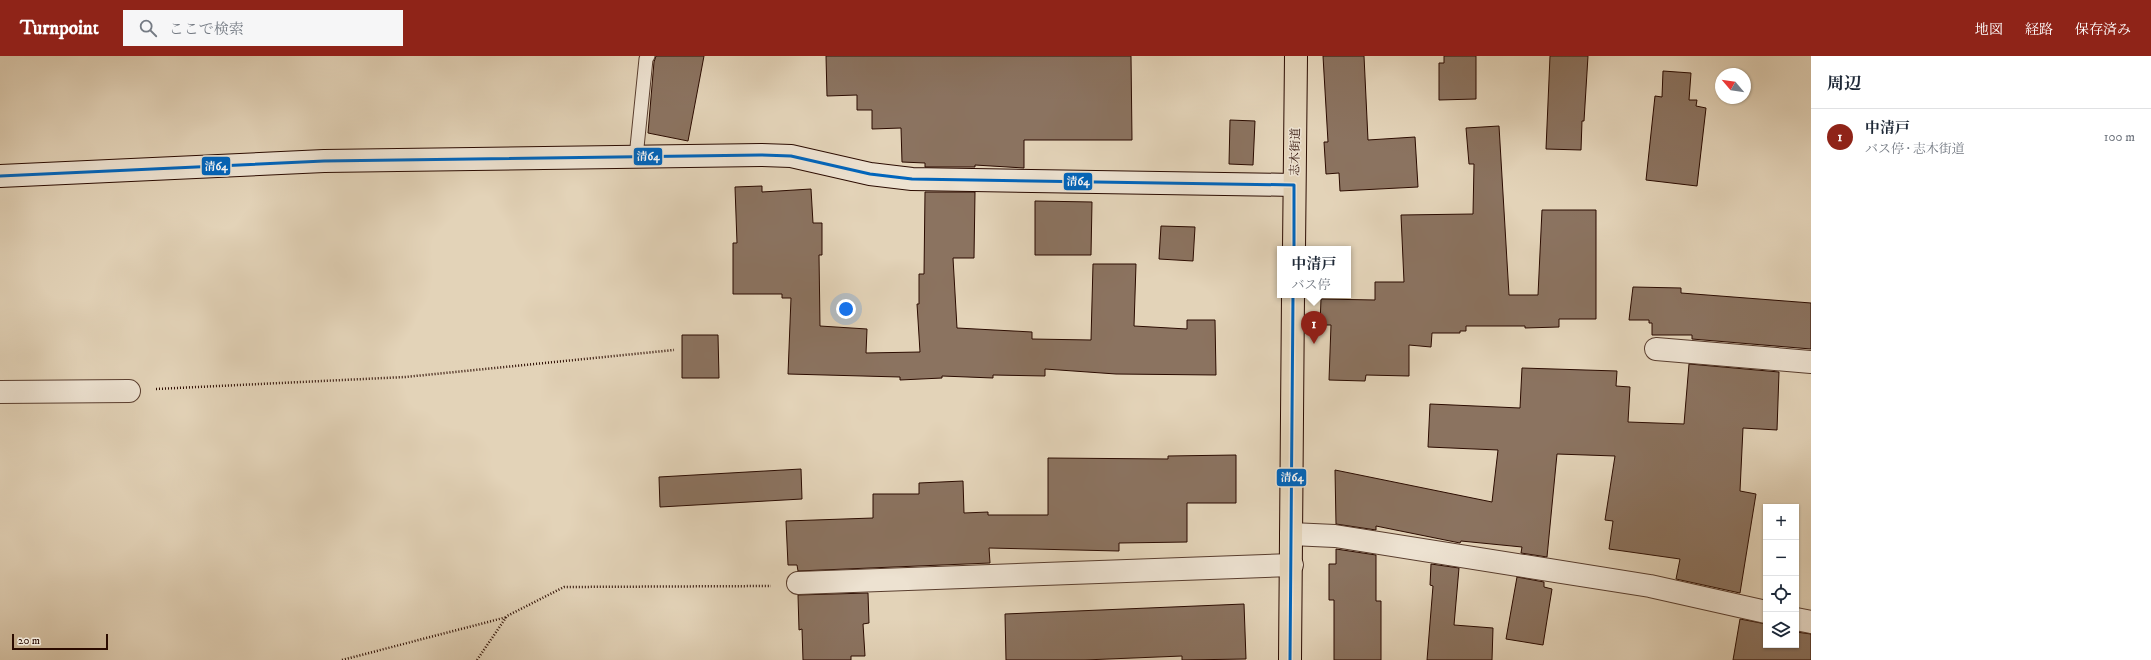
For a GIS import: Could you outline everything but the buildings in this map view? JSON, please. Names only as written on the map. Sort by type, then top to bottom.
[{"type":"main road","name":"志木街道","points":[[1294,246],[1296,56]]},
{"type":"main road","points":[[1290,660],[1292,565],[1293,298]]},
{"type":"street","points":[[0,176],[324,161],[791,156],[870,174],[912,179],[1294,185]]},
{"type":"street","points":[[1656,349],[1811,362]]},
{"type":"street","points":[[0,392],[129,391]]},
{"type":"street","points":[[1291,534],[1335,536],[1650,586],[1763,611]]},
{"type":"street","points":[[798,583],[1292,565]]},
{"type":"street","points":[[1799,619],[1811,622]]},
{"type":"lane","points":[[636,157],[646,59],[648,56]]},
{"type":"path","points":[[129,391],[405,377],[674,350]]},
{"type":"path","points":[[342,660],[507,616],[564,587],[776,586],[798,583]]},
{"type":"path","points":[[477,660],[507,616]]},
{"type":"transit line","name":"清64","points":[[0,176],[324,161],[761,155],[791,156],[870,174],[912,179],[1294,185]]},
{"type":"transit line","name":"清64","points":[[1294,185],[1294,246]]},
{"type":"transit line","name":"清64","points":[[1290,660],[1293,298]]},
{"type":"place","name":"中清戸","points":[[1314,344]]}]
